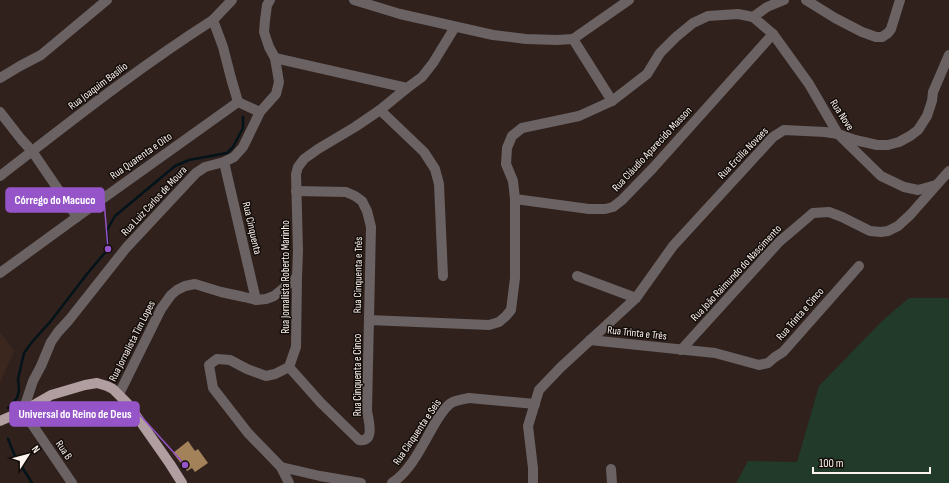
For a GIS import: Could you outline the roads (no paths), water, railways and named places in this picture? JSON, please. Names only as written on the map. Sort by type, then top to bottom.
[{"type":"main road","points":[[0,421],[23,411],[51,395],[97,383],[107,386],[119,394],[128,404],[182,483]]},
{"type":"street","points":[[0,78],[41,55],[106,0]]},
{"type":"street","name":"Rua Joaquim Basílio","points":[[0,176],[138,70],[213,20],[232,0]]},
{"type":"street","name":"Rua Luiz Carlos de Moura","points":[[23,411],[51,342],[58,332],[126,248],[196,172],[234,157],[243,147],[260,112],[276,94],[279,82],[275,58],[269,47],[264,32],[267,5],[270,0]]},
{"type":"street","points":[[354,0],[400,14],[493,35],[526,39],[557,40],[573,39],[629,0]]},
{"type":"street","points":[[515,199],[513,181],[506,164],[507,148],[512,136],[522,128],[579,116],[612,101],[647,74],[660,52],[693,23],[708,16],[723,14],[738,14],[753,17],[767,7],[784,0]]},
{"type":"street","points":[[806,0],[835,18],[862,32],[876,37],[882,37],[888,34],[900,0]]},
{"type":"street","name":"Rua Nove","points":[[753,17],[773,34],[809,84],[838,134],[881,176],[904,187],[918,190],[936,185]]},
{"type":"street","points":[[213,20],[223,47],[238,102],[260,112]]},
{"type":"street","name":"Rua Jornalista Roberto Marinho","points":[[288,368],[296,347],[298,250],[296,174],[298,167],[318,149],[380,110],[406,88],[422,77],[436,59],[455,27]]},
{"type":"street","name":"Rua Cláudio Aparecido Masson","points":[[515,199],[589,210],[613,207],[622,200],[653,168],[773,34]]},
{"type":"street","points":[[573,39],[612,101]]},
{"type":"street","name":"Rua Ercilia Novaes","points":[[533,483],[533,468],[528,426],[539,390],[561,367],[636,298],[673,246],[773,136],[784,130],[838,134],[877,145],[899,142],[918,130],[928,116],[933,92],[949,56]]},
{"type":"street","points":[[275,58],[406,88]]},
{"type":"street","name":"Rua Quarenta e Oito","points":[[0,273],[238,102]]},
{"type":"street","points":[[380,110],[424,152],[435,169],[439,184],[443,276]]},
{"type":"street","points":[[0,112],[32,151],[76,217]]},
{"type":"street","name":"Rua Cinquenta","points":[[224,162],[256,300]]},
{"type":"street","name":"Rua João Raimundo do Nascimento","points":[[682,350],[779,242],[813,213],[829,212],[870,231],[888,231],[898,226],[910,215],[949,171]]},
{"type":"street","name":"Rua Cinquenta e Três","points":[[296,191],[346,192],[362,201],[368,211],[371,226],[369,320],[489,325],[498,322],[511,310],[515,278],[515,199]]},
{"type":"street","name":"Rua Trinta e Cinco","points":[[682,350],[715,353],[759,365],[768,364],[783,352],[859,266]]},
{"type":"street","points":[[577,276],[636,298]]},
{"type":"street","name":"Rua Jornalista Tim Lopes","points":[[119,394],[161,309],[171,295],[177,290],[185,286],[195,284],[256,300],[266,299],[274,296],[297,277]]},
{"type":"street","name":"Rua Cinquenta e Cinco","points":[[288,368],[359,440],[366,439],[370,434],[367,410],[369,320]]},
{"type":"street","name":"Rua Trinta e Três","points":[[590,340],[682,350]]},
{"type":"street","points":[[288,368],[266,376],[247,369],[230,360],[217,359],[209,365],[213,388],[248,433],[281,467],[289,483]]},
{"type":"street","name":"Rua Cinquenta e Seis","points":[[392,483],[409,467],[440,415],[451,403],[469,398],[535,404]]},
{"type":"street","name":"Rua B","points":[[23,411],[72,483]]},
{"type":"street","points":[[281,467],[361,483]]},
{"type":"street","points":[[611,469],[612,483]]},
{"type":"waterway","points":[[8,408],[17,398],[19,390],[18,379],[24,353],[108,249],[107,230],[115,216],[175,166],[189,160],[227,153],[233,147],[243,128],[243,117]]},
{"type":"waterway","points":[[8,439],[15,456],[32,483]]},
{"type":"place","name":"Córrego do Macuco","points":[[108,249]]},
{"type":"place","name":"Universal do Reino de Deus","points":[[185,465]]}]
